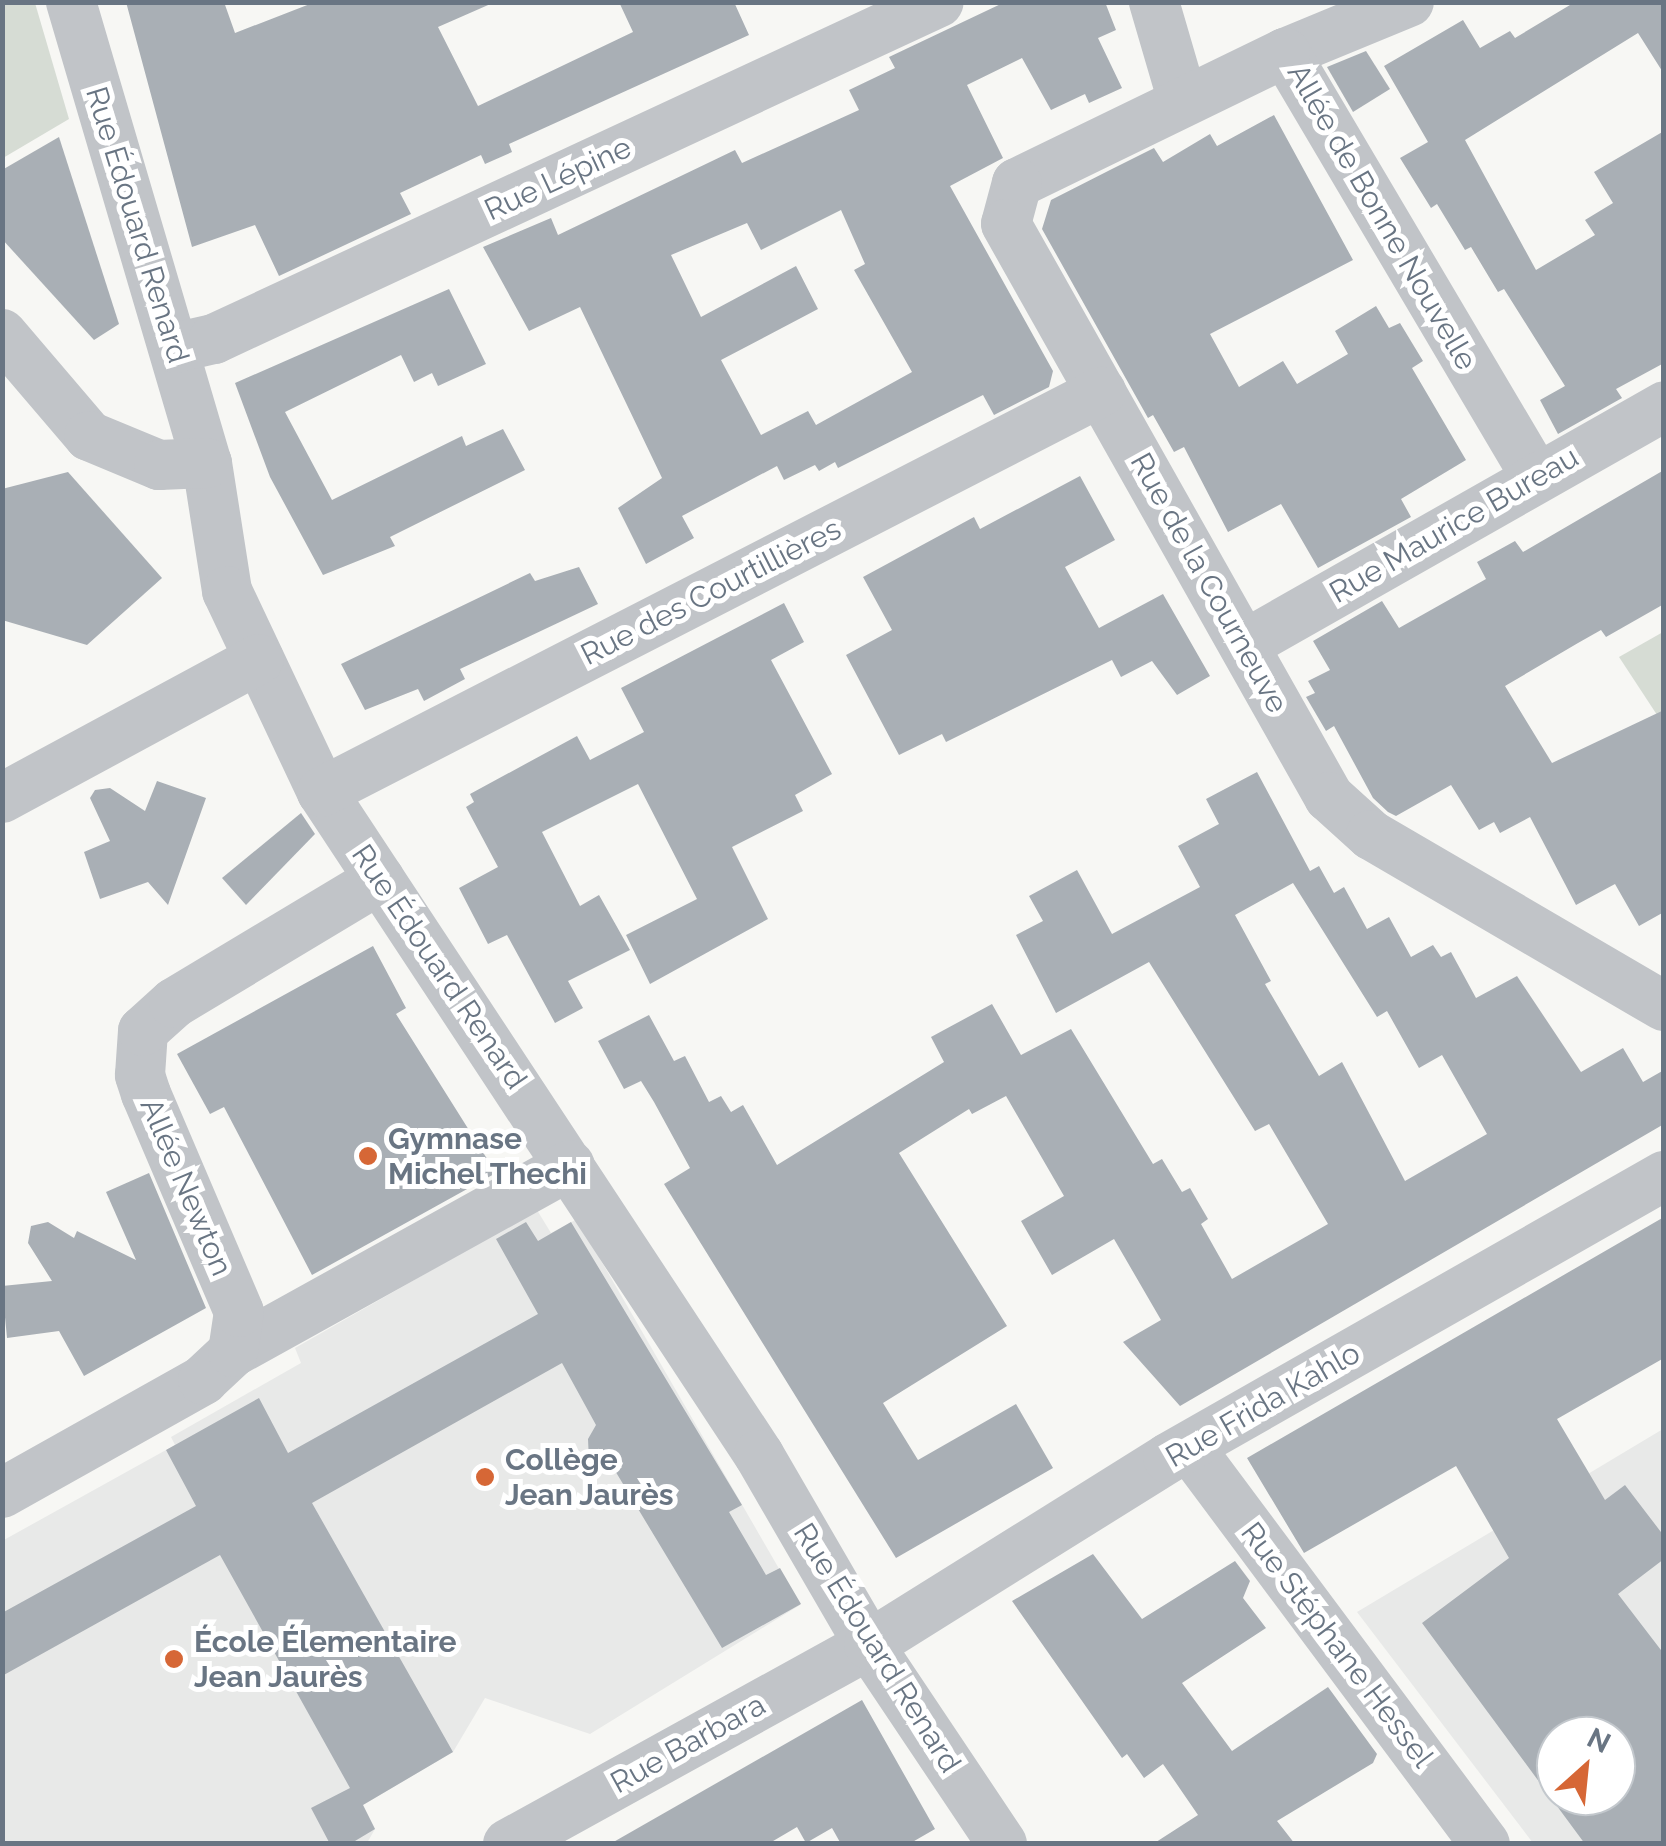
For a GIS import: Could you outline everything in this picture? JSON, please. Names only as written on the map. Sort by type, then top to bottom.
[{"type":"street","name":"Rue Édouard Renard","points":[[71,2],[207,463],[227,590],[322,792],[760,1456],[869,1645],[1002,1844]]},
{"type":"street","name":"Rue Lépine","points":[[174,348],[214,339],[939,2]]},
{"type":"street","points":[[1154,2],[1182,98]]},
{"type":"street","points":[[1285,53],[1408,2]]},
{"type":"street","name":"Allée de Bonne Nouvelle","points":[[1182,98],[1285,53],[1536,477]]},
{"type":"street","name":"Rue de la Courneuve","points":[[1182,98],[1017,183],[1007,205],[1006,224],[1329,797],[1371,836],[1664,1006]]},
{"type":"street","points":[[2,334],[89,436],[159,465],[207,463]]},
{"type":"street","name":"Rue des Courtillières","points":[[322,792],[1101,392]]},
{"type":"street","name":"Rue Maurice Bureau","points":[[1246,644],[1664,407]]},
{"type":"street","points":[[2,798],[260,659]]},
{"type":"street","name":"Allée Newton","points":[[234,1352],[239,1312],[146,1094],[140,1074],[143,1031],[174,1002],[380,878]]},
{"type":"street","points":[[2,1493],[202,1380],[234,1352],[570,1166]]},
{"type":"street","name":"Rue Frida Kahlo","points":[[869,1645],[1189,1446],[1664,1176]]},
{"type":"street","name":"Rue Stéphane Hessel","points":[[1189,1446],[1484,1844]]},
{"type":"street","name":"Rue Barbara","points":[[508,1844],[869,1645]]},
{"type":"shaded area","points":[[2,3],[35,3],[69,119],[3,158]]},
{"type":"shaded area","points":[[1663,632],[1663,724],[1619,657]]},
{"type":"shaded area","name":"Collège Jean Jaurès","points":[[537,1210],[551,1233],[577,1219],[800,1605],[590,1734],[485,1698],[453,1752],[363,1805],[375,1829],[367,1843],[3,1843],[2,1541],[175,1445],[171,1437],[301,1363],[295,1348]]},
{"type":"shaded area","points":[[1663,1429],[1663,1843],[1533,1843],[1357,1612]]},
{"type":"building","points":[[126,2],[224,2],[235,33],[315,2],[495,2],[438,27],[478,106],[633,32],[619,2],[734,2],[749,35],[509,144],[512,152],[485,164],[481,155],[400,193],[411,214],[279,276],[255,225],[192,247]]},
{"type":"building","points":[[1005,2],[1105,2],[1116,30],[1098,38],[1122,88],[1089,103],[1085,94],[1051,110],[1022,58],[967,85],[1003,158],[950,186],[1053,371],[1049,387],[994,415],[983,395],[838,468],[835,462],[819,471],[815,465],[784,480],[777,466],[682,516],[694,538],[646,564],[618,508],[662,478],[580,307],[529,331],[483,247],[551,218],[558,235],[735,150],[742,163],[859,110],[849,90],[895,68],[889,57]],"holes":[[[841,210],[865,264],[854,270],[912,372],[816,425],[808,411],[761,435],[721,360],[818,309],[796,266],[701,317],[671,255],[747,223],[761,250]]]},
{"type":"building","points":[[1575,2],[1664,2],[1664,74],[1638,33],[1465,140],[1536,270],[1595,235],[1585,220],[1613,203],[1594,172],[1664,131],[1664,363],[1616,389],[1622,398],[1558,434],[1540,400],[1565,386],[1504,289],[1498,292],[1471,247],[1465,250],[1437,204],[1431,208],[1400,158],[1428,142],[1384,66],[1463,20],[1480,48],[1510,31],[1515,38]]},
{"type":"building","points":[[1366,51],[1390,89],[1353,112],[1327,67]]},
{"type":"building","points":[[1274,115],[1353,260],[1210,334],[1239,387],[1283,361],[1297,384],[1348,354],[1335,331],[1376,306],[1389,328],[1400,323],[1423,361],[1412,368],[1466,460],[1401,499],[1411,517],[1318,568],[1281,504],[1228,532],[1184,447],[1174,452],[1153,415],[1148,418],[1042,229],[1051,200],[1154,148],[1163,162],[1210,134],[1217,146]]},
{"type":"building","points":[[59,137],[119,324],[94,340],[2,239],[2,170]]},
{"type":"building","points":[[449,289],[486,364],[438,386],[432,373],[414,382],[401,355],[285,412],[332,500],[462,436],[466,446],[503,429],[525,470],[390,537],[395,546],[323,575],[270,477],[235,383]]},
{"type":"building","points":[[1664,470],[1664,604],[1606,637],[1601,630],[1505,686],[1552,763],[1664,710],[1664,912],[1639,926],[1615,884],[1576,905],[1530,817],[1500,833],[1494,822],[1479,830],[1451,785],[1396,816],[1388,812],[1373,798],[1334,726],[1326,731],[1306,697],[1315,693],[1308,681],[1330,670],[1313,641],[1382,601],[1399,628],[1486,579],[1477,562],[1515,541],[1523,552]]},
{"type":"building","points":[[68,472],[162,578],[87,645],[2,620],[2,489]]},
{"type":"building","points":[[1080,476],[1115,540],[1065,567],[1099,628],[1163,594],[1210,676],[1177,695],[1152,661],[1121,677],[1112,660],[946,742],[942,734],[899,755],[846,655],[892,630],[863,577],[974,517],[980,529]]},
{"type":"building","points":[[579,567],[598,604],[460,669],[465,679],[424,701],[418,689],[365,710],[341,664],[530,573],[535,581]]},
{"type":"building","points":[[784,603],[804,642],[771,660],[832,774],[795,795],[803,811],[732,847],[768,919],[650,984],[626,935],[697,899],[638,784],[542,832],[580,906],[599,895],[630,950],[568,981],[583,1008],[555,1023],[507,935],[488,944],[459,888],[498,867],[466,807],[474,802],[470,794],[577,736],[590,760],[644,732],[621,688]]},
{"type":"building","points":[[1257,772],[1310,871],[1319,866],[1334,893],[1344,887],[1367,929],[1389,917],[1411,957],[1433,945],[1441,957],[1451,952],[1476,998],[1517,976],[1581,1072],[1623,1048],[1643,1082],[1664,1070],[1664,1124],[1180,1406],[1123,1342],[1161,1320],[1114,1239],[1052,1275],[1021,1221],[1064,1196],[1006,1096],[972,1114],[969,1109],[899,1153],[1007,1326],[883,1403],[918,1460],[1016,1404],[1053,1468],[896,1558],[664,1184],[690,1168],[654,1102],[641,1081],[624,1089],[598,1041],[649,1015],[674,1061],[685,1056],[709,1102],[721,1096],[731,1112],[743,1105],[777,1165],[944,1062],[931,1037],[992,1004],[1021,1055],[1071,1029],[1153,1164],[1162,1159],[1182,1192],[1190,1188],[1208,1219],[1201,1224],[1232,1279],[1328,1224],[1269,1124],[1255,1131],[1149,962],[1056,1013],[1016,935],[1043,921],[1029,896],[1077,870],[1112,934],[1200,887],[1178,846],[1219,824],[1206,799]],"holes":[[[1293,883],[1377,1017],[1387,1011],[1419,1068],[1442,1055],[1487,1134],[1405,1181],[1342,1062],[1319,1076],[1265,984],[1271,981],[1235,915]]]},
{"type":"building","points":[[157,781],[206,798],[168,905],[148,882],[100,899],[84,852],[110,841],[90,798],[95,790],[110,788],[145,811]]},
{"type":"building","points":[[301,813],[315,834],[246,905],[222,878]]},
{"type":"building","name":"Gymnase Michel Thechi","points":[[373,946],[406,1008],[396,1014],[496,1173],[312,1275],[224,1107],[210,1114],[177,1054]]},
{"type":"building","points":[[149,1173],[206,1308],[84,1376],[59,1331],[7,1338],[2,1286],[52,1281],[28,1243],[31,1226],[48,1222],[74,1238],[77,1231],[136,1260],[106,1192]]},
{"type":"building","points":[[1664,1217],[1664,1358],[1557,1419],[1605,1500],[1625,1485],[1664,1536],[1664,1559],[1618,1594],[1664,1654],[1664,1844],[1585,1844],[1564,1816],[1636,1816],[1636,1716],[1536,1716],[1536,1778],[1422,1623],[1509,1558],[1456,1466],[1304,1553],[1247,1458]]},
{"type":"building","points":[[526,1222],[538,1241],[571,1222],[742,1505],[729,1512],[766,1575],[780,1568],[801,1604],[722,1648],[614,1469],[589,1461],[588,1439],[596,1425],[562,1363],[312,1503],[453,1752],[363,1805],[375,1829],[350,1844],[330,1844],[311,1808],[350,1788],[220,1555],[2,1676],[2,1613],[196,1506],[166,1450],[259,1398],[288,1453],[538,1314],[496,1239]]},
{"type":"building","points":[[1093,1554],[1142,1619],[1235,1561],[1250,1581],[1243,1598],[1266,1628],[1182,1683],[1232,1751],[1328,1687],[1377,1754],[1373,1763],[1277,1821],[1295,1844],[1153,1844],[1198,1815],[1163,1764],[1144,1778],[1127,1754],[1122,1758],[1012,1601]]},
{"type":"building","points":[[862,1700],[935,1829],[909,1844],[841,1844],[832,1828],[806,1843],[797,1827],[768,1844],[610,1844]]},
{"type":"place","name":"Gymnase Michel Thechi","points":[[368,1156]]},
{"type":"place","name":"Collège Jean Jaurès","points":[[485,1477]]},
{"type":"place","name":"École Élementaire Jean Jaurès","points":[[174,1659]]}]
